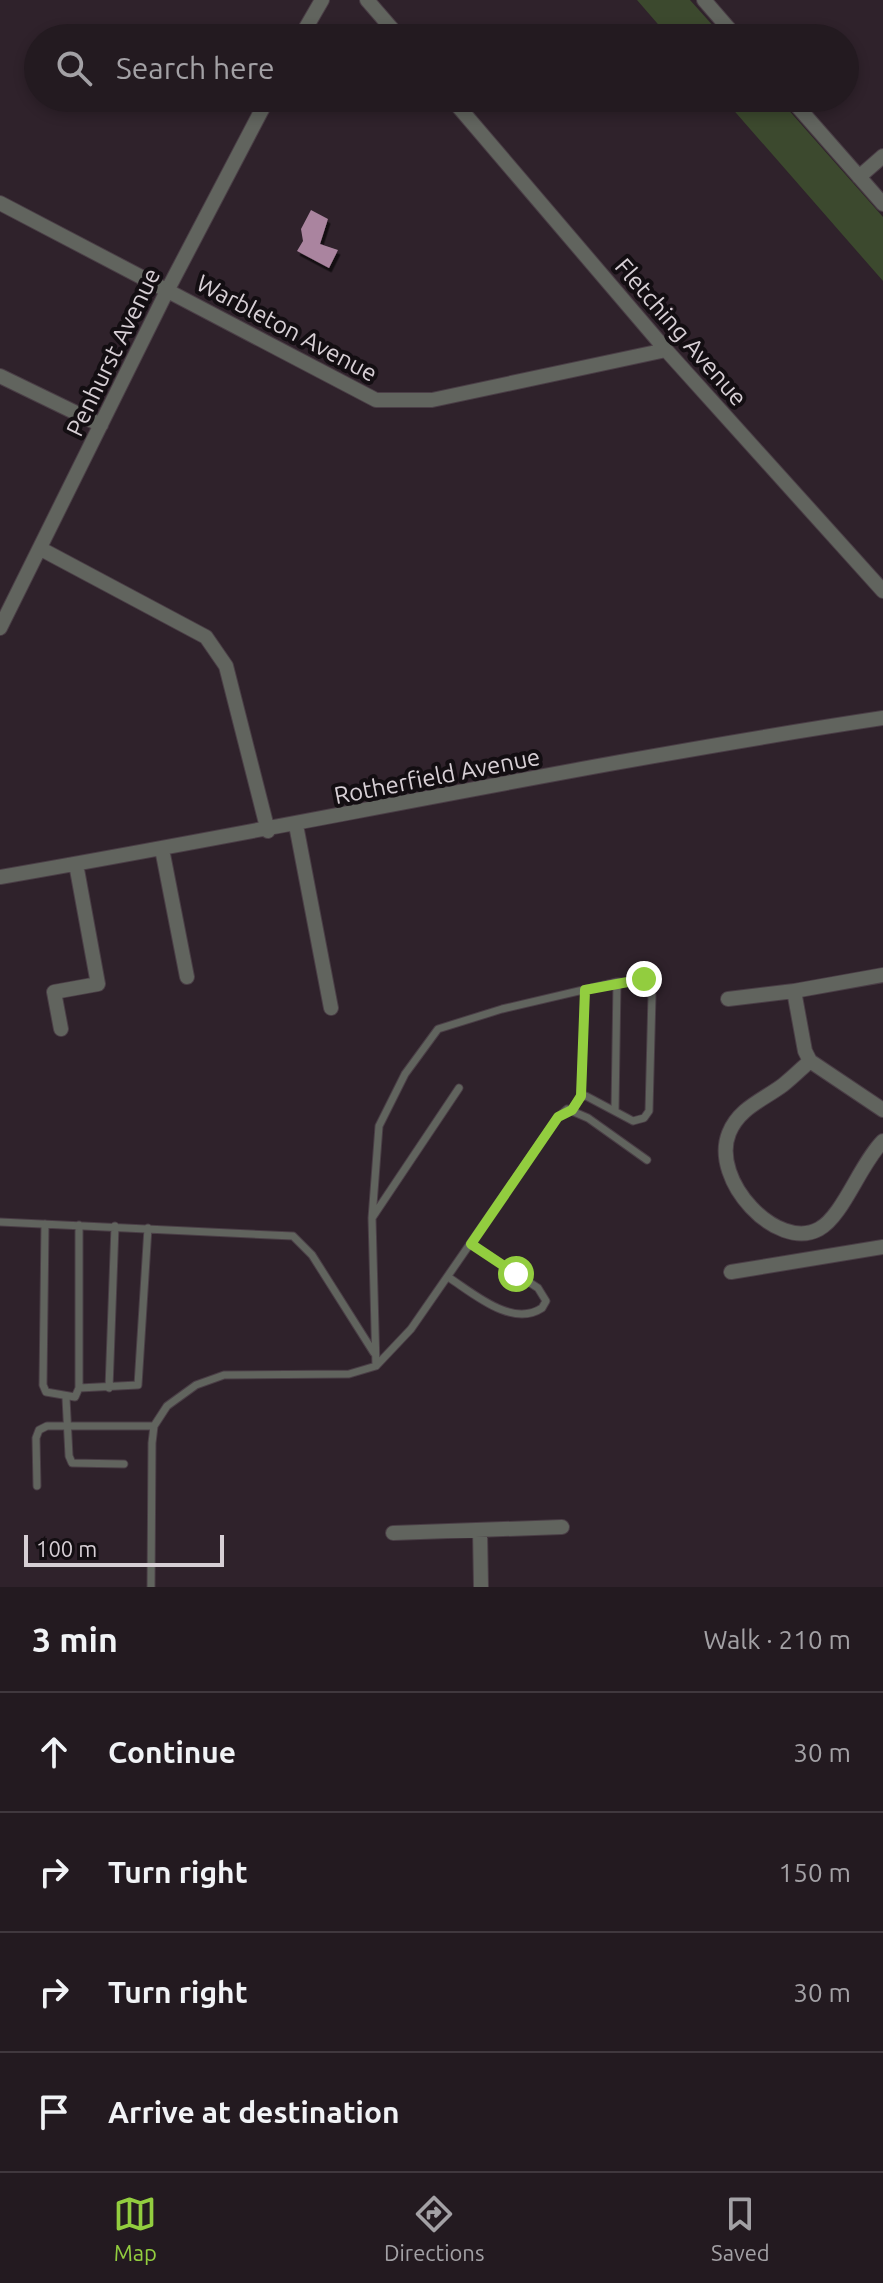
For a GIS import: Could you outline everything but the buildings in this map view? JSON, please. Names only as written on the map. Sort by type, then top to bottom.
[{"type":"street","points":[[308,24],[322,0]]},
{"type":"street","points":[[367,0],[388,24]]},
{"type":"street","points":[[704,0],[725,24]]},
{"type":"street","name":"Penhurst Avenue","points":[[0,628],[168,289],[261,112]]},
{"type":"street","name":"Fletching Avenue","points":[[463,112],[666,350],[883,591]]},
{"type":"street","points":[[802,112],[883,204]]},
{"type":"street","points":[[859,177],[883,156]]},
{"type":"street","name":"Warbleton Avenue","points":[[0,203],[376,400],[432,400],[666,350]]},
{"type":"street","points":[[0,376],[101,425]]},
{"type":"street","points":[[41,549],[206,637],[215,646],[226,666],[268,831]]},
{"type":"street","name":"Rotherfield Avenue","points":[[0,877],[268,831],[743,740],[883,718]]},
{"type":"street","points":[[296,825],[331,1008]]},
{"type":"street","points":[[162,849],[187,977]]},
{"type":"street","points":[[61,1029],[54,992],[98,984],[76,864]]},
{"type":"street","points":[[728,999],[883,975]]},
{"type":"street","points":[[794,991],[805,1051],[810,1061],[883,1110]]},
{"type":"street","points":[[810,1061],[782,1086],[750,1105],[731,1129],[725,1143],[726,1163],[730,1180],[745,1202],[787,1229],[804,1233],[816,1230],[838,1210],[862,1165],[883,1141]]},
{"type":"street","points":[[731,1272],[883,1247]]},
{"type":"street","points":[[393,1533],[562,1527]]},
{"type":"street","points":[[480,1530],[481,1587]]},
{"type":"lane","points":[[376,1366],[372,1218],[379,1126],[422,1046],[438,1029],[455,1021],[617,982],[644,979],[652,986],[649,1111],[639,1121],[581,1096]]},
{"type":"lane","points":[[615,1110],[617,982]]},
{"type":"lane","points":[[151,1587],[154,1426],[161,1413],[180,1396],[224,1375],[349,1374],[376,1366],[411,1329],[558,1117],[572,1110],[581,1096],[585,990]]},
{"type":"lane","points":[[372,1218],[459,1088]]},
{"type":"lane","points":[[572,1110],[647,1160]]},
{"type":"lane","points":[[0,1222],[293,1236],[312,1255],[374,1353]]},
{"type":"lane","points":[[45,1224],[43,1385],[46,1392],[66,1398],[75,1397],[79,1388],[79,1225]]},
{"type":"lane","points":[[109,1388],[115,1226]]},
{"type":"lane","points":[[79,1388],[133,1388],[141,1378],[148,1228]]},
{"type":"lane","points":[[448,1277],[498,1308],[525,1315],[542,1308],[546,1301],[538,1288],[471,1244]]},
{"type":"lane","points":[[66,1398],[72,1463],[124,1464]]},
{"type":"lane","points":[[37,1486],[36,1438],[39,1430],[67,1426],[154,1426]]},
{"type":"green space","points":[[637,0],[690,0],[711,24],[658,24]]},
{"type":"green space","points":[[735,112],[790,112],[883,217],[883,281]]},
{"type":"route","points":[[516,1274],[471,1244],[558,1117],[567,1109],[572,1110],[581,1096],[585,990],[644,979]]}]
